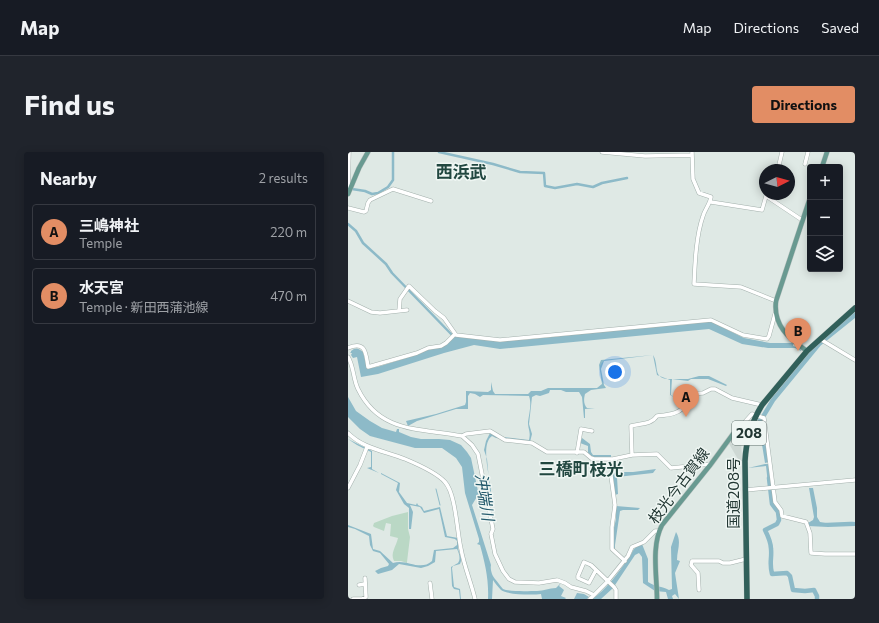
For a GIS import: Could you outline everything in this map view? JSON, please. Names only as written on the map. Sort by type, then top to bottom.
[{"type":"highway","name":"国道208号","points":[[747,599],[745,453],[750,430],[762,406],[806,351],[855,308]]},
{"type":"main road","points":[[348,193],[358,168],[368,152]]},
{"type":"main road","points":[[823,164],[825,152]]},
{"type":"main road","points":[[806,351],[789,337],[781,327],[775,314],[776,301],[809,200]]},
{"type":"main road","points":[[736,432],[750,430]]},
{"type":"main road","name":"枝光今古賀線","points":[[657,598],[656,546],[659,531],[665,521],[736,432]]},
{"type":"street","points":[[348,193],[349,152]]},
{"type":"street","points":[[602,152],[645,156],[692,154],[693,179],[699,192],[711,197],[703,216],[696,252],[694,284],[741,287],[776,301]]},
{"type":"street","points":[[780,164],[782,152]]},
{"type":"street","points":[[806,164],[808,152]]},
{"type":"street","points":[[348,208],[364,212],[366,211],[370,200],[393,189],[431,201]]},
{"type":"street","points":[[710,202],[762,210],[766,196],[802,220]]},
{"type":"street","points":[[398,311],[400,300],[409,286],[444,318],[453,335]]},
{"type":"street","points":[[348,301],[371,312],[380,313],[407,310]]},
{"type":"street","points":[[453,335],[500,340],[711,320],[743,335],[767,339],[775,314]]},
{"type":"street","points":[[348,348],[354,345],[363,347],[366,351],[368,367],[417,353],[428,348],[440,346],[446,343],[453,335]]},
{"type":"street","points":[[820,339],[855,360]]},
{"type":"street","points":[[348,357],[353,368],[354,379],[362,396],[372,409],[388,421],[400,427],[462,436],[466,434],[490,432],[504,440],[532,443],[547,452],[584,452],[594,459],[613,459],[632,455],[657,454],[671,468],[711,464]]},
{"type":"street","points":[[632,455],[631,426],[644,425],[655,419],[657,416],[679,412],[685,404],[686,398],[689,394],[703,393],[715,389],[732,398],[762,406]]},
{"type":"street","points":[[736,432],[752,414],[764,418],[775,502],[781,510],[782,516],[806,522],[810,533],[811,553],[855,554]]},
{"type":"street","points":[[577,453],[581,429],[592,431]]},
{"type":"street","points":[[348,433],[367,447],[412,463],[441,478],[448,486],[453,502],[461,549],[474,599]]},
{"type":"street","points":[[462,436],[472,445],[478,454],[493,529],[491,534],[495,554],[503,571],[515,582],[539,583],[557,580],[565,583],[571,588],[586,590],[594,595]]},
{"type":"street","points":[[348,488],[360,465],[367,447]]},
{"type":"street","points":[[613,459],[611,476],[615,505],[612,527],[612,549],[625,560]]},
{"type":"street","points":[[745,490],[854,481]]},
{"type":"street","points":[[590,599],[607,582],[625,560],[634,545],[644,542],[655,531],[659,531]]},
{"type":"street","points":[[699,590],[698,573],[691,565],[692,561],[718,561],[730,563],[746,559]]},
{"type":"street","points":[[596,570],[589,583],[578,578],[584,562],[591,565],[596,570],[607,582],[614,587],[616,599]]},
{"type":"street","points":[[353,599],[362,599],[366,597],[365,578]]},
{"type":"street","points":[[430,583],[432,599]]},
{"type":"street","points":[[359,584],[365,584]]},
{"type":"shaded area","points":[[735,436],[739,436],[741,438],[742,461],[739,461],[728,442]]},
{"type":"green space","points":[[408,512],[408,529],[410,537],[407,563],[394,561],[393,553],[398,538],[390,536],[391,524],[386,523],[384,531],[373,526],[374,523]]},
{"type":"water","points":[[710,321],[744,338],[770,343],[793,343],[793,346],[802,349],[801,351],[795,348],[768,348],[742,344],[709,329],[500,349],[474,345],[378,374],[361,377],[357,357],[353,358],[351,355],[352,353],[350,353],[354,349],[358,349],[363,352],[367,368],[377,367],[446,345],[455,336],[522,340]]},
{"type":"water","points":[[653,355],[604,361],[601,369],[606,388],[591,390],[585,394],[584,401],[587,408],[595,408],[585,409],[585,418],[582,397],[579,392],[550,390],[549,393],[532,397],[529,424],[532,434],[530,442],[496,438],[492,436],[488,440],[486,457],[484,450],[490,433],[503,437],[529,440],[530,435],[528,422],[530,399],[529,396],[483,395],[480,397],[470,393],[468,396],[468,409],[456,409],[417,421],[408,426],[406,421],[465,405],[466,391],[488,392],[491,390],[491,382],[495,394],[528,394],[531,391],[541,391],[548,388],[597,388],[602,384],[599,365],[601,360]]},
{"type":"water","points":[[653,355],[657,372],[660,376],[657,375]]},
{"type":"water","points":[[699,376],[709,376],[727,385],[726,386],[708,379],[691,379],[688,381],[672,379],[688,379]]},
{"type":"water","points":[[667,379],[672,379],[671,395],[678,399],[670,395],[670,380]]},
{"type":"water","name":"沖端川","points":[[348,397],[356,411],[382,428],[396,432],[397,429],[399,429],[399,432],[411,437],[421,439],[450,440],[461,445],[471,458],[478,491],[490,491],[488,474],[491,491],[478,495],[472,505],[494,578],[503,589],[515,591],[542,591],[556,588],[561,583],[559,586],[564,590],[561,596],[566,598],[565,599],[542,599],[541,594],[504,592],[493,580],[492,599],[488,599],[484,558],[480,545],[477,544],[479,539],[465,493],[462,467],[456,458],[442,448],[415,448],[370,436],[360,429],[348,417]]},
{"type":"water","points":[[759,417],[763,419],[769,462],[765,463],[758,420]]},
{"type":"water","points":[[582,438],[590,444],[593,455],[611,455],[611,457],[592,457],[588,453],[588,446],[580,443]]},
{"type":"water","points":[[348,439],[372,451],[372,469],[379,473],[367,468],[371,467],[371,452]]},
{"type":"water","points":[[770,464],[772,484],[768,484],[766,466],[748,468]]},
{"type":"water","points":[[656,469],[653,473],[617,477],[618,494],[615,495],[612,476],[613,472],[633,472]]},
{"type":"water","points":[[381,473],[400,483],[399,492],[407,503],[416,505],[417,503],[424,511],[440,507],[447,536],[458,538],[458,548],[461,562],[452,568],[454,587],[460,589],[461,599],[459,590],[454,589],[452,586],[451,567],[458,563],[459,560],[457,549],[436,551],[435,562],[421,568],[399,564],[392,570],[378,574],[375,571],[388,566],[389,564],[380,553],[373,551],[370,545],[369,536],[348,527],[348,525],[371,534],[373,549],[380,551],[393,563],[403,562],[418,565],[427,564],[432,561],[434,550],[453,548],[457,545],[457,541],[455,539],[445,537],[439,509],[424,513],[420,507],[410,505],[413,512],[411,529],[409,529],[409,508],[404,504],[396,490],[398,483]]},
{"type":"water","points":[[809,488],[813,488],[817,508],[817,517],[820,522],[855,522],[855,526],[808,526],[808,523],[813,520],[814,517]]},
{"type":"water","points":[[616,506],[640,508],[638,510],[620,511],[615,551],[612,540],[616,519]]},
{"type":"water","points":[[676,532],[679,539],[677,560],[680,561],[675,573],[679,599],[675,594],[672,596],[673,599],[668,599],[666,592],[655,591],[643,583],[642,557],[639,553],[635,555],[613,588],[601,599],[592,599],[612,581],[634,549],[642,544],[648,559],[648,582],[669,590],[672,589],[671,547]]},
{"type":"water","points":[[577,593],[584,594],[589,597],[587,599],[574,599]]},
{"type":"waterway","points":[[352,189],[365,191],[372,194],[378,193],[388,187],[393,180],[393,152]]},
{"type":"waterway","points":[[439,152],[493,164],[520,172],[544,173],[545,186],[555,188],[577,184],[593,187],[602,183],[627,178]]},
{"type":"waterway","points":[[348,224],[356,231],[363,243],[386,264],[392,273],[453,336]]},
{"type":"waterway","points":[[761,421],[773,400],[819,344],[855,315]]},
{"type":"waterway","points":[[769,478],[772,504],[778,512],[779,520],[777,524],[765,530],[770,544],[772,574],[787,573],[790,576],[793,590],[814,590],[817,599]]},
{"type":"waterway","points":[[436,489],[440,505]]},
{"type":"place","name":"水天宮","points":[[798,351]]},
{"type":"place","name":"三嶋神社","points":[[686,417]]},
{"type":"district","name":"西浜武","points":[[461,172]]},
{"type":"district","name":"三橋町枝光","points":[[581,469]]}]
